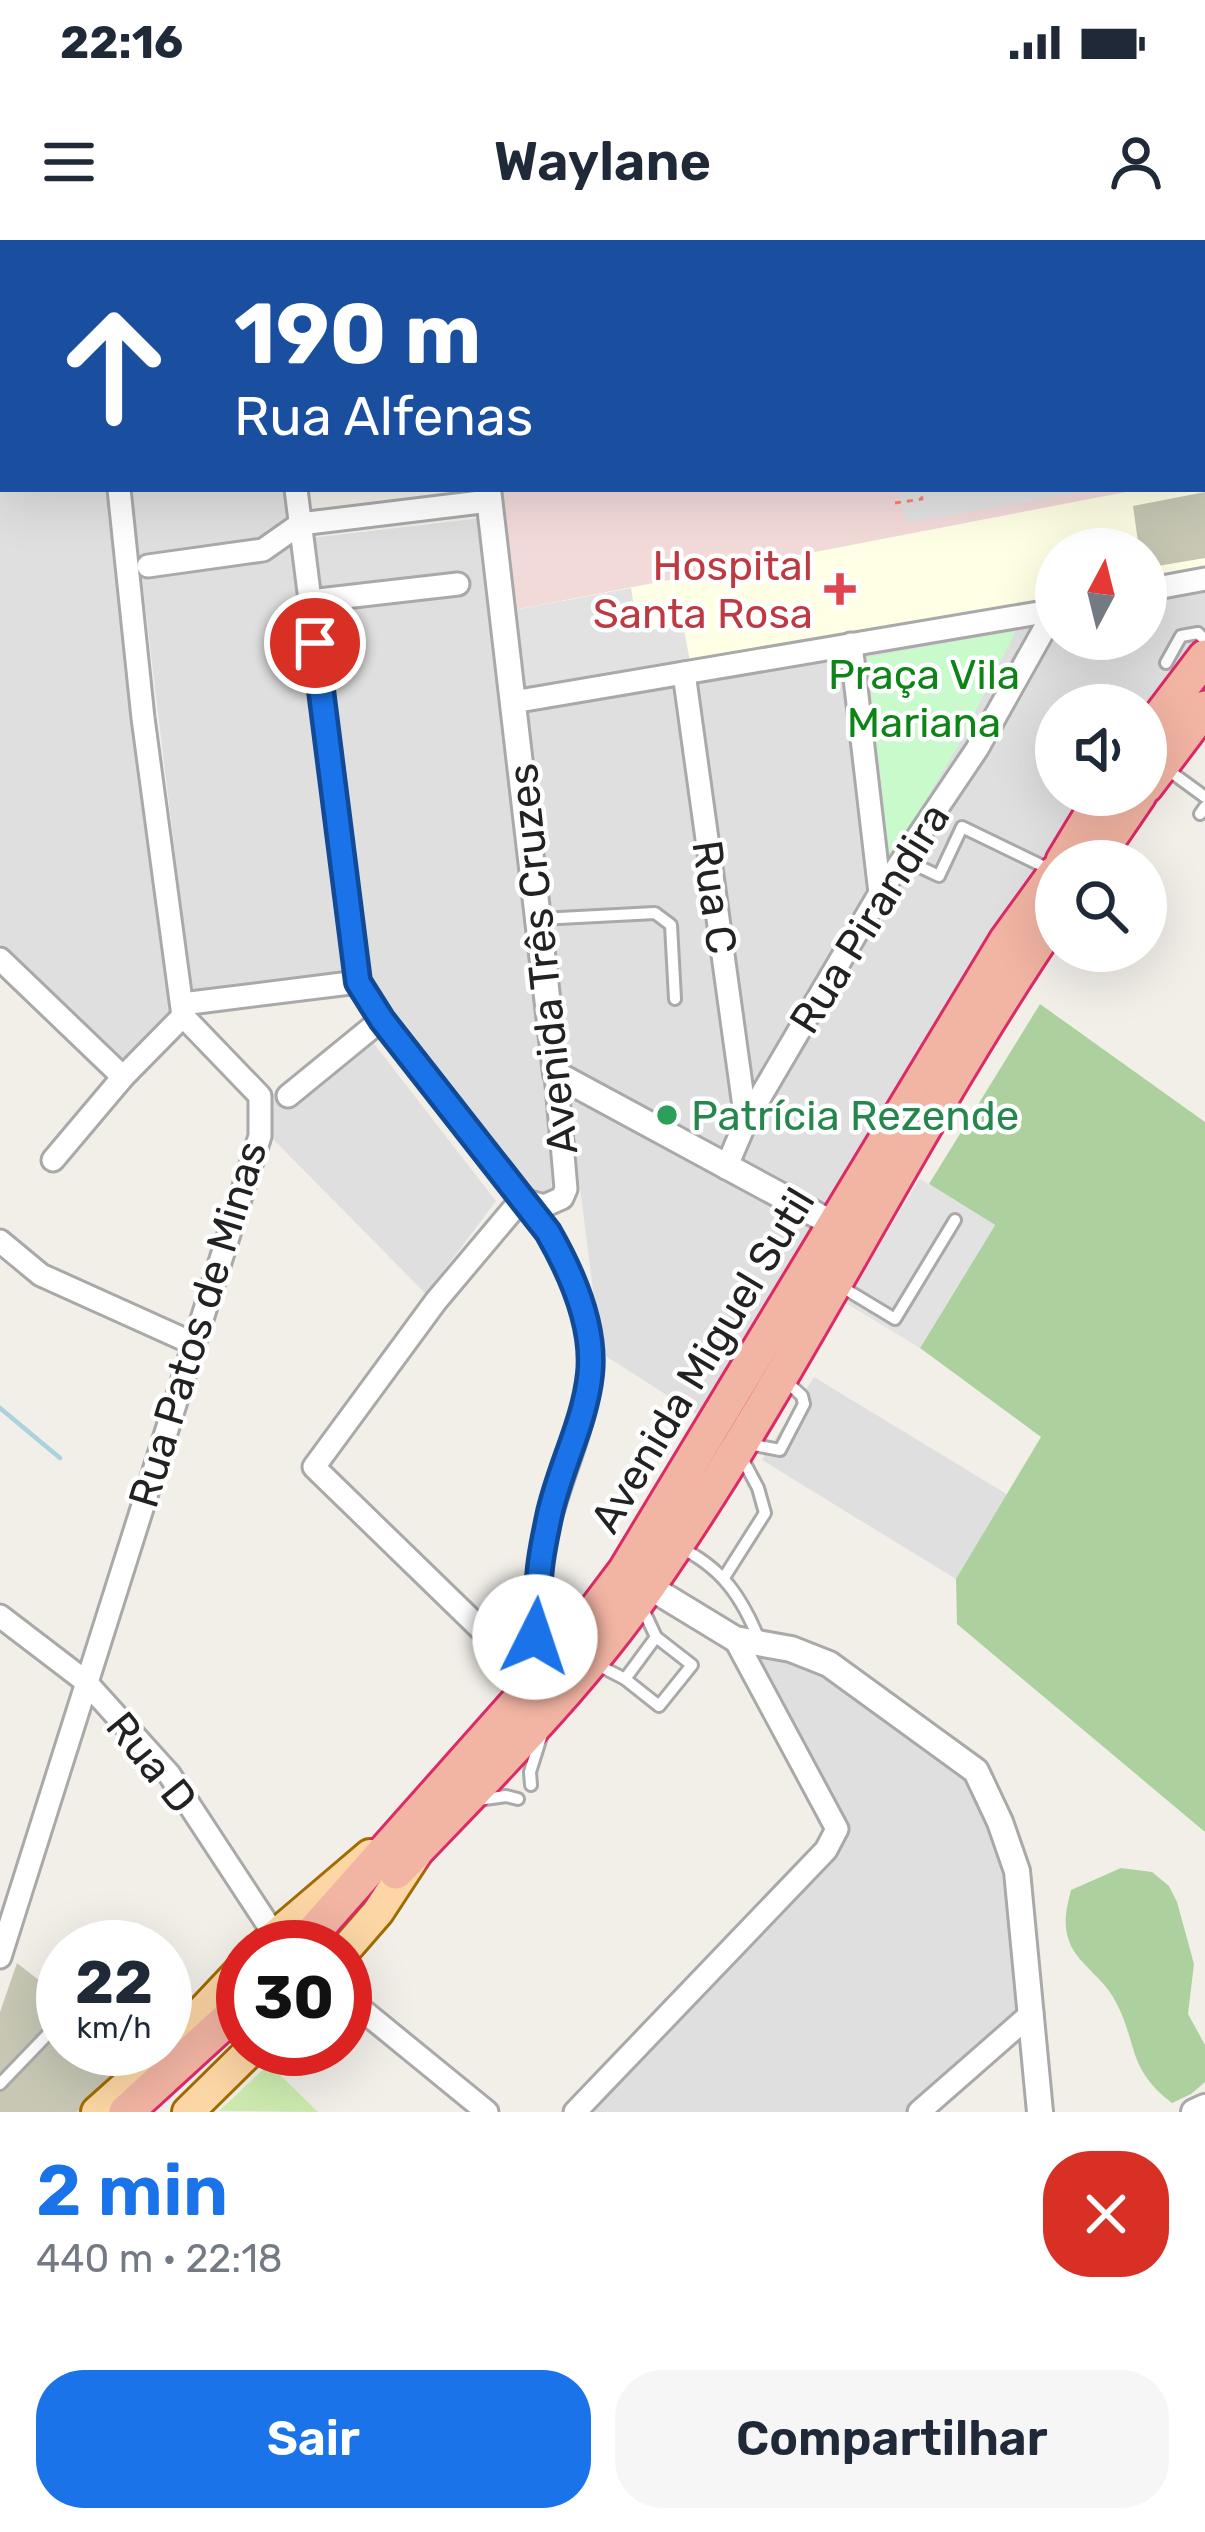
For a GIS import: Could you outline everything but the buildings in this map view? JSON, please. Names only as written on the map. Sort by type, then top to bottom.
[{"type":"highway","points":[[1167,737],[1205,657]]},
{"type":"highway","points":[[1167,750],[1203,714]]},
{"type":"highway","name":"Avenida Miguel Sutil","points":[[416,1833],[458,1807],[557,1702],[579,1648],[1006,941],[1035,901]]},
{"type":"highway","name":"Avenida Miguel Sutil","points":[[416,1833],[579,1648],[643,1593],[1035,951]]},
{"type":"highway","points":[[308,1920],[416,1833]]},
{"type":"highway","points":[[346,1920],[416,1833]]},
{"type":"highway","points":[[126,2112],[216,2030]]},
{"type":"highway","points":[[157,2112],[216,2055]]},
{"type":"main road","name":"Avenida Miguel Sutil","points":[[371,1920],[416,1833]]},
{"type":"main road","points":[[98,2112],[216,1997]]},
{"type":"main road","points":[[188,2112],[225,2076]]},
{"type":"street","points":[[119,492],[143,718],[183,1010]]},
{"type":"street","points":[[296,492],[358,982],[382,1020],[521,1199],[436,1301],[314,1467],[491,1639],[507,1647],[535,1637],[579,1648]]},
{"type":"street","points":[[148,566],[263,550],[300,524],[488,495]]},
{"type":"street","name":"Avenida Três Cruzes","points":[[488,495],[540,920],[566,1189],[562,1198],[544,1206],[521,1199]]},
{"type":"street","points":[[1167,586],[1205,579]]},
{"type":"street","points":[[310,601],[458,584]]},
{"type":"street","points":[[513,702],[1035,613]]},
{"type":"street","points":[[851,644],[880,893]]},
{"type":"street","name":"Rua Pirandira","points":[[726,1168],[746,1121],[880,893],[976,749],[1035,645]]},
{"type":"street","name":"Rua C","points":[[684,673],[746,1121]]},
{"type":"street","points":[[0,959],[123,1077]]},
{"type":"street","points":[[53,1160],[183,1010],[358,982]]},
{"type":"street","name":"Rua Patos de Minas","points":[[0,1958],[260,1136],[260,1096],[183,1010]]},
{"type":"street","points":[[288,1096],[382,1020]]},
{"type":"street","points":[[556,1074],[837,1226]]},
{"type":"street","name":"Avenida Três Cruzes","points":[[521,1199],[564,1261],[579,1301],[590,1358],[581,1414],[549,1514],[535,1637]]},
{"type":"street","points":[[0,1241],[41,1275],[191,1343]]},
{"type":"street","points":[[643,1593],[735,1639],[791,1648],[829,1664],[976,1772],[1017,1871],[1040,2112]]},
{"type":"street","points":[[542,1606],[579,1648]]},
{"type":"street","name":"Rua D","points":[[0,1616],[85,1681],[170,1774],[264,1920]]},
{"type":"street","points":[[575,2112],[826,1850],[837,1828],[735,1639]]},
{"type":"street","points":[[919,2112],[1032,2013]]},
{"type":"street","points":[[372,2018],[487,2112]]},
{"type":"street","points":[[1193,2112],[1205,2107]]},
{"type":"lane","points":[[1166,663],[1181,635],[1198,633],[1205,640]]},
{"type":"lane","points":[[1167,769],[1205,793]]},
{"type":"lane","points":[[901,858],[939,876],[962,827],[1035,862]]},
{"type":"lane","points":[[540,920],[655,914],[671,925],[675,998]]},
{"type":"lane","points":[[834,1283],[896,1319],[955,1220]]},
{"type":"lane","points":[[725,1576],[765,1514],[738,1444]]},
{"type":"lane","points":[[674,1545],[725,1576],[761,1643]]},
{"type":"lane","points":[[579,1648],[658,1706],[692,1665],[656,1637],[643,1593]]},
{"type":"lane","points":[[625,1678],[656,1637]]},
{"type":"lane","points":[[531,1785],[534,1755],[557,1702]]},
{"type":"lane","points":[[458,1807],[506,1796],[518,1799]]},
{"type":"lane","points":[[0,2084],[36,2047]]},
{"type":"path","points":[[895,503],[922,499],[921,492]]},
{"type":"shaded area","points":[[0,492],[109,492],[170,1011],[121,1066],[0,944]]},
{"type":"shaded area","points":[[131,492],[287,492],[347,976],[192,994]]},
{"type":"shaded area","points":[[496,492],[1125,492],[509,611]]},
{"type":"shaded area","points":[[900,492],[1083,492],[906,523]]},
{"type":"shaded area","name":"Hospital Santa Rosa","points":[[1126,492],[1203,492],[1205,571],[1167,577],[1167,528],[1035,528],[1035,601],[517,690],[509,611]]},
{"type":"shaded area","points":[[1205,492],[1205,558],[1167,564],[1167,528],[1136,528],[1133,506]]},
{"type":"shaded area","points":[[483,518],[543,1058],[552,1192],[535,1200],[369,985],[310,538]]},
{"type":"shaded area","points":[[1205,572],[1205,683],[1167,733],[1167,684],[1035,684],[1035,816],[1107,816],[1092,840],[1035,840],[1035,933],[726,1433],[601,1353],[517,690],[1035,601],[1035,660],[1167,660],[1167,578]]},
{"type":"shaded area","points":[[631,588],[638,632],[683,625],[690,661],[517,690],[509,611]]},
{"type":"shaded area","points":[[361,1027],[496,1201],[426,1294],[268,1134],[273,1094]]},
{"type":"shaded area","points":[[920,1179],[995,1225],[920,1348],[844,1302]]},
{"type":"shaded area","points":[[814,1377],[1008,1495],[956,1579],[762,1460]]},
{"type":"shaded area","points":[[750,1651],[821,1671],[967,1779],[991,1821],[1005,1868],[1020,2011],[907,2112],[585,2112],[851,1829]]},
{"type":"shaded area","points":[[17,1963],[36,1978],[36,2076],[118,2076],[77,2112],[0,2112],[0,2012]]},
{"type":"green space","name":"Praça Vila Mariana","points":[[1016,631],[957,748],[890,859],[867,657]]},
{"type":"green space","points":[[1040,1004],[1205,1122],[1205,1832],[957,1624],[956,1579],[1041,1437],[920,1348],[995,1225],[929,1184]]},
{"type":"green space","points":[[1121,1868],[1152,1872],[1169,1886],[1194,1964],[1188,2014],[1205,2045],[1205,2082],[1172,2103],[1147,2078],[1113,1997],[1075,1953],[1066,1931],[1071,1890]]},
{"type":"green space","points":[[256,2076],[281,2076],[318,2112],[219,2111]]},
{"type":"waterway","points":[[0,1408],[60,1458]]},
{"type":"place","name":"Hospital Santa Rosa","points":[[840,589]]},
{"type":"place","name":"Patrícia Rezende","points":[[667,1115]]},
{"type":"route","points":[[315,643],[358,982],[382,1020],[548,1232],[579,1301],[589,1342],[590,1373],[581,1414],[549,1514],[535,1637]]}]
